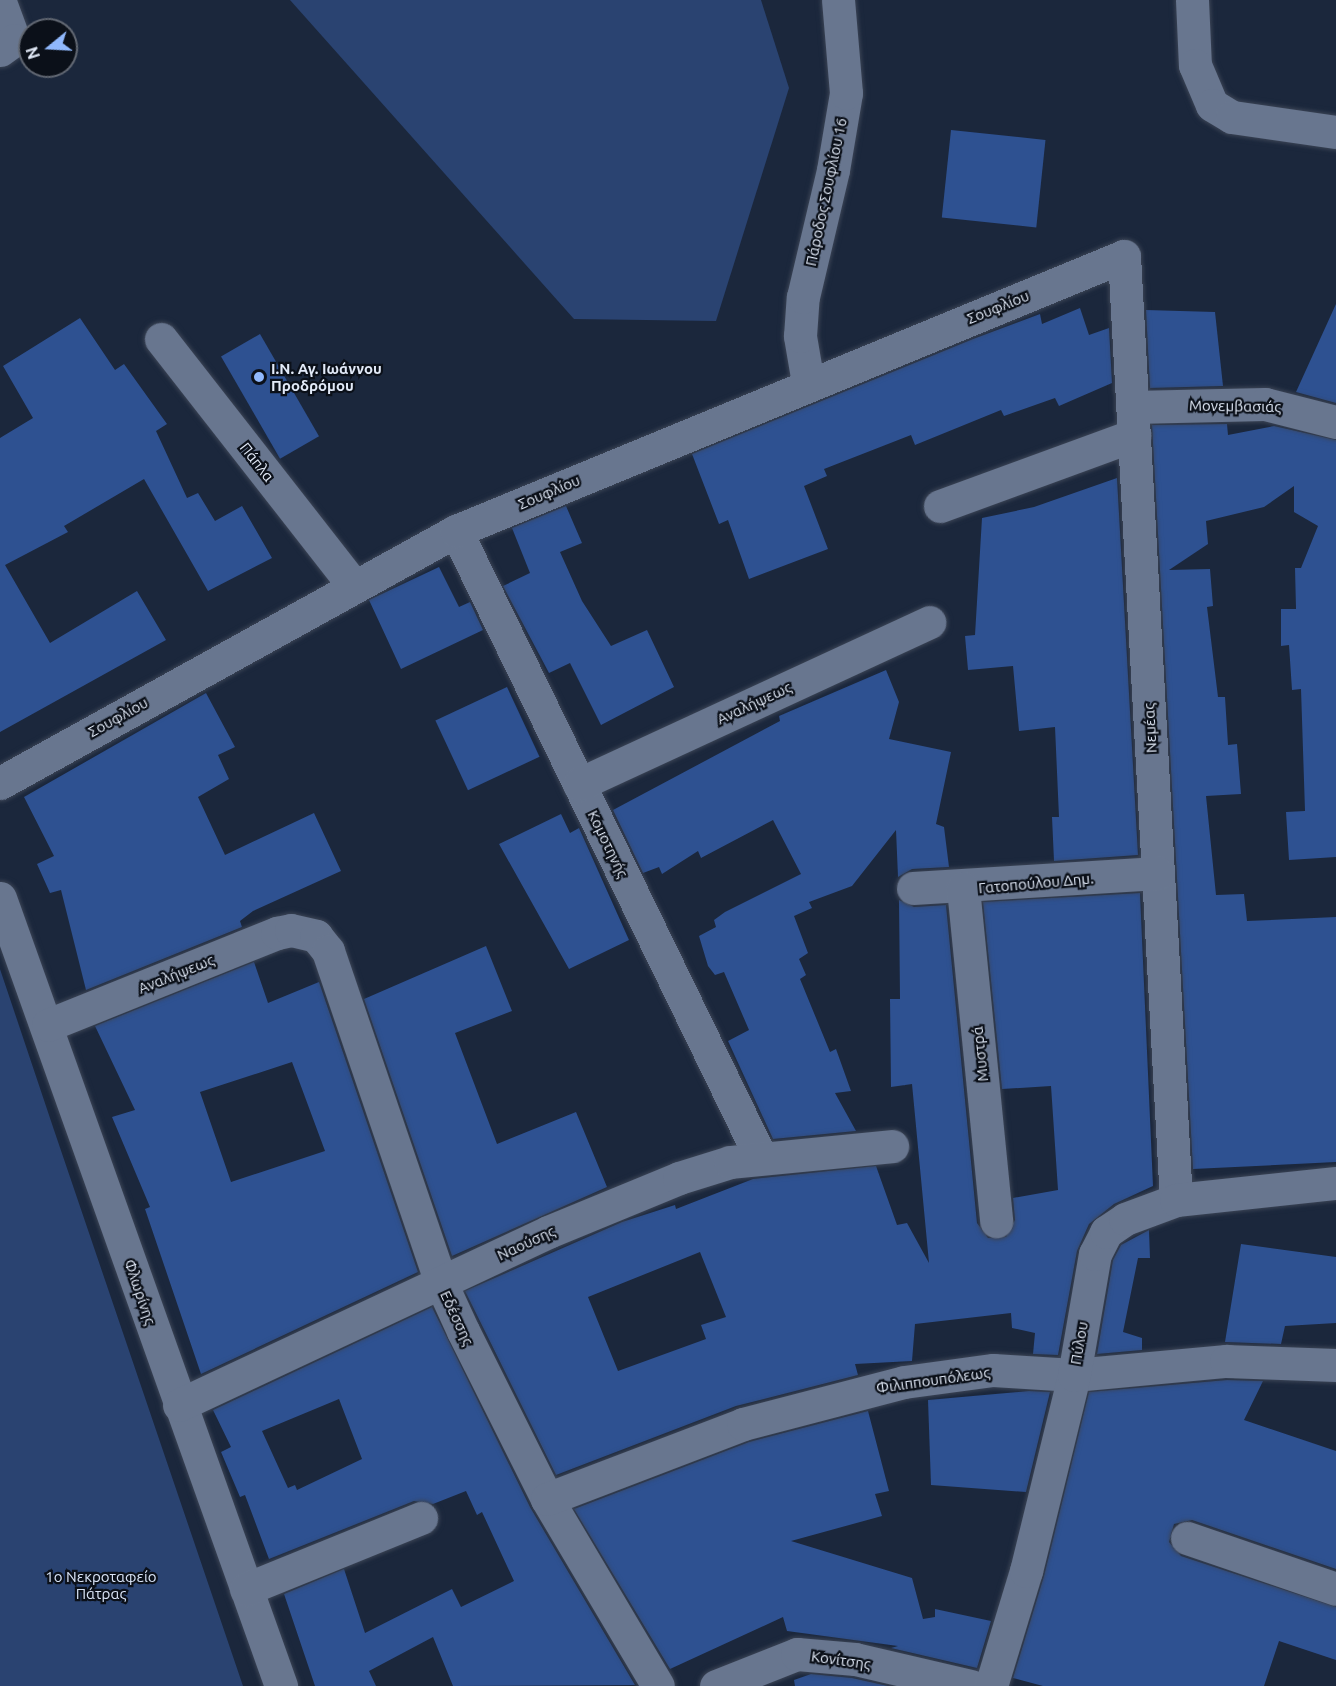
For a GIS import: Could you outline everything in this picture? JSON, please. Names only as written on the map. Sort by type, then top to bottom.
[{"type":"street","name":"Πάροδος Σουφλίου 16","points":[[808,383],[800,336],[802,297],[834,170],[846,93],[838,0]]},
{"type":"street","points":[[1192,0],[1195,65],[1212,105],[1232,117],[1336,132]]},
{"type":"street","points":[[0,2],[14,40],[0,50]]},
{"type":"street","name":"Σουφλίου","points":[[0,783],[353,585],[456,531],[808,383],[1124,256]]},
{"type":"street","name":"Νεμέας","points":[[1124,256],[1176,1200]]},
{"type":"street","name":"Πάπλα","points":[[161,339],[353,585]]},
{"type":"street","name":"Μονεμβασιάς","points":[[940,506],[1133,421],[1265,404],[1336,422]]},
{"type":"street","name":"Κομοτηνής","points":[[456,531],[760,1158]]},
{"type":"street","name":"Αναλήψεως","points":[[579,784],[930,622]]},
{"type":"street","name":"Γατοπούλου Δημ.","points":[[914,888],[963,888],[1158,873]]},
{"type":"street","name":"Μυστρά","points":[[963,888],[996,1221]]},
{"type":"street","name":"Φλωρίνης","points":[[0,898],[48,1025],[179,1405],[281,1686]]},
{"type":"street","name":"Αναλήψεως","points":[[48,1025],[277,933],[305,931]]},
{"type":"street","name":"Εδέσσης","points":[[305,931],[328,951],[441,1283],[547,1499],[658,1686]]},
{"type":"street","name":"Ναούσης","points":[[179,1405],[441,1283],[668,1182],[730,1162],[892,1146]]},
{"type":"street","name":"Πύλου","points":[[991,1686],[1026,1571],[1074,1375],[1099,1243],[1114,1224],[1176,1200],[1336,1183]]},
{"type":"street","name":"Φιλιππουπόλεως","points":[[547,1499],[677,1446],[868,1389],[993,1370],[1074,1375],[1226,1361],[1336,1365]]},
{"type":"street","points":[[246,1589],[421,1518]]},
{"type":"street","points":[[1187,1538],[1336,1589]]},
{"type":"street","name":"Κονίτσης","points":[[716,1686],[796,1654],[855,1659],[971,1686]]},
{"type":"green space","points":[[290,0],[761,0],[789,88],[716,321],[574,319]]},
{"type":"green space","name":"1o Νεκροταφείο Πάτρας","points":[[0,969],[54,1130],[243,1686],[0,1686]]},
{"type":"building","points":[[951,130],[1045,140],[1036,227],[942,218]]},
{"type":"building","points":[[1336,304],[1336,403],[1296,392]]},
{"type":"building","points":[[1080,308],[1089,335],[1109,328],[1112,383],[1059,406],[1055,398],[1004,416],[1001,410],[915,445],[911,435],[824,469],[827,476],[804,486],[828,549],[749,579],[728,520],[719,524],[692,454],[973,339],[1040,314],[1042,324]]},
{"type":"building","points":[[1146,310],[1215,312],[1223,386],[1150,388]]},
{"type":"building","points":[[80,318],[115,370],[124,364],[167,424],[156,431],[187,498],[198,493],[215,521],[242,506],[272,558],[208,591],[144,479],[64,526],[68,532],[5,565],[50,643],[137,591],[166,640],[0,732],[0,438],[33,418],[3,366]]},
{"type":"building","name":"Ι.Ν. Αγ. Ιωάννου Προδρόμου","points":[[260,334],[319,436],[280,459],[221,356]]},
{"type":"building","points":[[1227,424],[1228,435],[1274,426],[1336,440],[1336,857],[1289,860],[1286,812],[1305,811],[1301,689],[1292,690],[1289,645],[1281,646],[1281,609],[1296,609],[1295,568],[1301,568],[1318,526],[1294,512],[1294,486],[1264,507],[1206,521],[1208,544],[1169,570],[1210,569],[1213,606],[1207,607],[1218,697],[1225,697],[1228,745],[1237,744],[1241,794],[1206,796],[1216,895],[1244,894],[1247,921],[1336,917],[1336,1162],[1193,1169],[1152,425]]},
{"type":"building","points":[[1117,478],[1138,855],[1054,861],[1052,817],[1059,817],[1055,727],[1019,731],[1013,666],[968,670],[965,636],[975,635],[982,518],[1034,507]]},
{"type":"building","points":[[566,506],[582,543],[560,552],[582,601],[611,646],[647,630],[674,687],[601,725],[570,663],[549,673],[503,586],[530,573],[512,528]]},
{"type":"building","points":[[439,567],[459,607],[470,602],[483,630],[401,669],[369,600]]},
{"type":"building","points":[[886,670],[899,702],[889,739],[951,752],[936,824],[944,827],[949,867],[912,869],[898,877],[896,830],[852,886],[809,902],[812,908],[794,916],[808,953],[799,959],[806,975],[800,979],[830,1052],[836,1049],[851,1091],[835,1093],[856,1131],[773,1139],[728,1041],[749,1030],[724,972],[715,975],[708,966],[699,936],[716,927],[714,920],[725,912],[801,874],[773,820],[701,858],[698,851],[662,874],[659,867],[643,873],[613,810],[780,721],[779,716]]},
{"type":"building","points":[[507,687],[540,757],[468,790],[435,720]]},
{"type":"building","points":[[206,693],[235,747],[218,755],[229,779],[198,797],[225,855],[314,813],[341,871],[253,911],[240,921],[242,927],[86,990],[61,890],[50,893],[37,864],[54,856],[24,797]]},
{"type":"building","points":[[561,814],[570,833],[579,828],[629,940],[569,969],[499,844]]},
{"type":"building","points":[[1140,893],[1153,1186],[1114,1204],[1089,1224],[1077,1251],[1058,1355],[1033,1354],[1035,1333],[1012,1328],[1011,1313],[915,1324],[912,1361],[855,1364],[858,1375],[736,1406],[556,1475],[465,1291],[622,1222],[675,1205],[676,1209],[753,1179],[876,1166],[897,1225],[907,1223],[929,1263],[912,1084],[891,1087],[890,999],[900,999],[899,900],[914,907],[946,905],[977,1223],[988,1238],[1006,1237],[1015,1220],[1013,1198],[1058,1190],[1051,1086],[1002,1089],[983,902]],"holes":[[[700,1252],[726,1317],[701,1325],[706,1339],[618,1371],[588,1297]]]},
{"type":"building","points":[[486,946],[512,1011],[455,1033],[497,1144],[576,1112],[607,1187],[452,1256],[364,999]]},
{"type":"building","points":[[254,962],[268,1003],[319,982],[418,1272],[201,1374],[145,1209],[150,1207],[112,1117],[135,1110],[95,1026]],"holes":[[[292,1062],[325,1151],[231,1182],[200,1092]]]},
{"type":"building","points":[[1149,1230],[1150,1258],[1138,1258],[1123,1332],[1142,1338],[1142,1350],[1097,1354],[1113,1260],[1121,1245]]},
{"type":"building","points":[[1241,1244],[1336,1257],[1336,1323],[1285,1326],[1281,1344],[1225,1342]]},
{"type":"building","points":[[432,1307],[530,1507],[635,1685],[453,1686],[433,1637],[369,1671],[376,1686],[315,1686],[284,1594],[344,1569],[365,1633],[452,1589],[461,1607],[514,1581],[482,1512],[477,1515],[466,1491],[433,1504],[414,1501],[269,1559],[245,1495],[240,1497],[221,1452],[231,1447],[213,1410]],"holes":[[[339,1399],[362,1459],[297,1490],[295,1485],[288,1488],[262,1431]]]},
{"type":"building","points":[[1227,1380],[1263,1381],[1244,1420],[1336,1451],[1336,1569],[1192,1520],[1174,1524],[1169,1542],[1181,1556],[1336,1607],[1336,1660],[1279,1641],[1264,1686],[1043,1686],[1013,1678],[1044,1576],[1089,1392]]},
{"type":"building","points":[[1029,1391],[1050,1392],[1026,1492],[931,1485],[928,1400]]},
{"type":"building","points":[[868,1411],[889,1491],[875,1494],[882,1516],[791,1541],[912,1578],[923,1619],[935,1617],[935,1609],[991,1621],[977,1668],[891,1648],[898,1646],[787,1631],[783,1617],[670,1669],[574,1509],[749,1442]]},
{"type":"building","points":[[811,1674],[852,1678],[888,1686],[795,1686],[794,1680]]},
{"type":"place","name":"Ι.Ν. Αγ. Ιωάννου Προδρόμου","points":[[259,377]]}]
